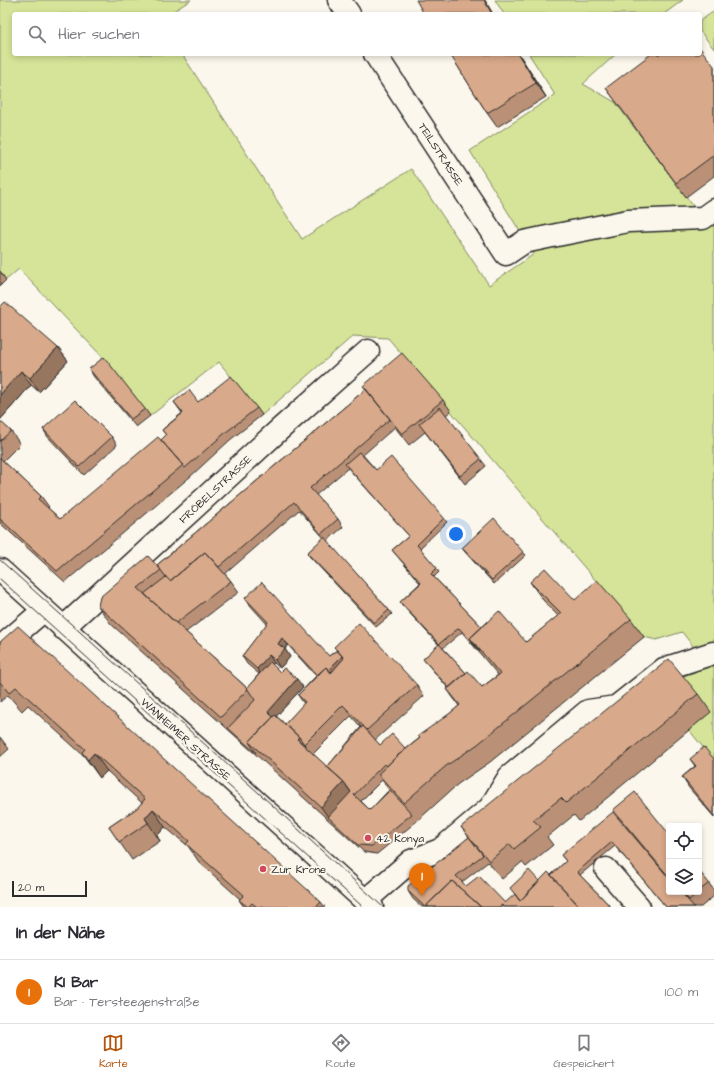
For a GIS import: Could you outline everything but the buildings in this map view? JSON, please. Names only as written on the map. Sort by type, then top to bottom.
[{"type":"street","points":[[339,0],[348,12]]},
{"type":"street","name":"TEILSTRASSE","points":[[376,56],[506,254],[524,242],[557,235],[628,221],[703,218],[714,210]]},
{"type":"street","name":"FRÖBELSTRASSE","points":[[63,628],[279,430],[368,351]]},
{"type":"street","name":"WANHEIMER STRASSE","points":[[0,570],[368,904]]},
{"type":"street","points":[[0,648],[44,610]]},
{"type":"street","points":[[368,904],[411,861],[440,850],[490,808],[509,777],[588,711],[616,707],[664,668],[713,653]]},
{"type":"street","points":[[606,869],[638,907]]},
{"type":"green space","points":[[0,0],[191,0],[172,12],[12,12],[12,56],[183,56],[302,239],[411,169],[489,285],[534,254],[470,151],[555,95],[530,56],[614,56],[583,84],[615,102],[700,215],[714,217],[714,761],[689,730],[710,712],[681,677],[709,667],[682,632],[656,640],[644,637],[388,338],[353,336],[262,415],[219,362],[150,416],[109,364],[19,269],[6,280],[0,273]]},
{"type":"green space","points":[[495,0],[683,0],[667,12],[503,12]]},
{"type":"green space","points":[[714,11],[714,49],[702,34],[702,20]]},
{"type":"tram line","points":[[0,560],[383,907]]},
{"type":"tram line","points":[[0,579],[363,907]]},
{"type":"place","name":"42 Konya","points":[[368,838]]},
{"type":"place","name":"Zur Krone","points":[[263,869]]},
{"type":"place","name":"KI Bar","points":[[422,896]]}]
